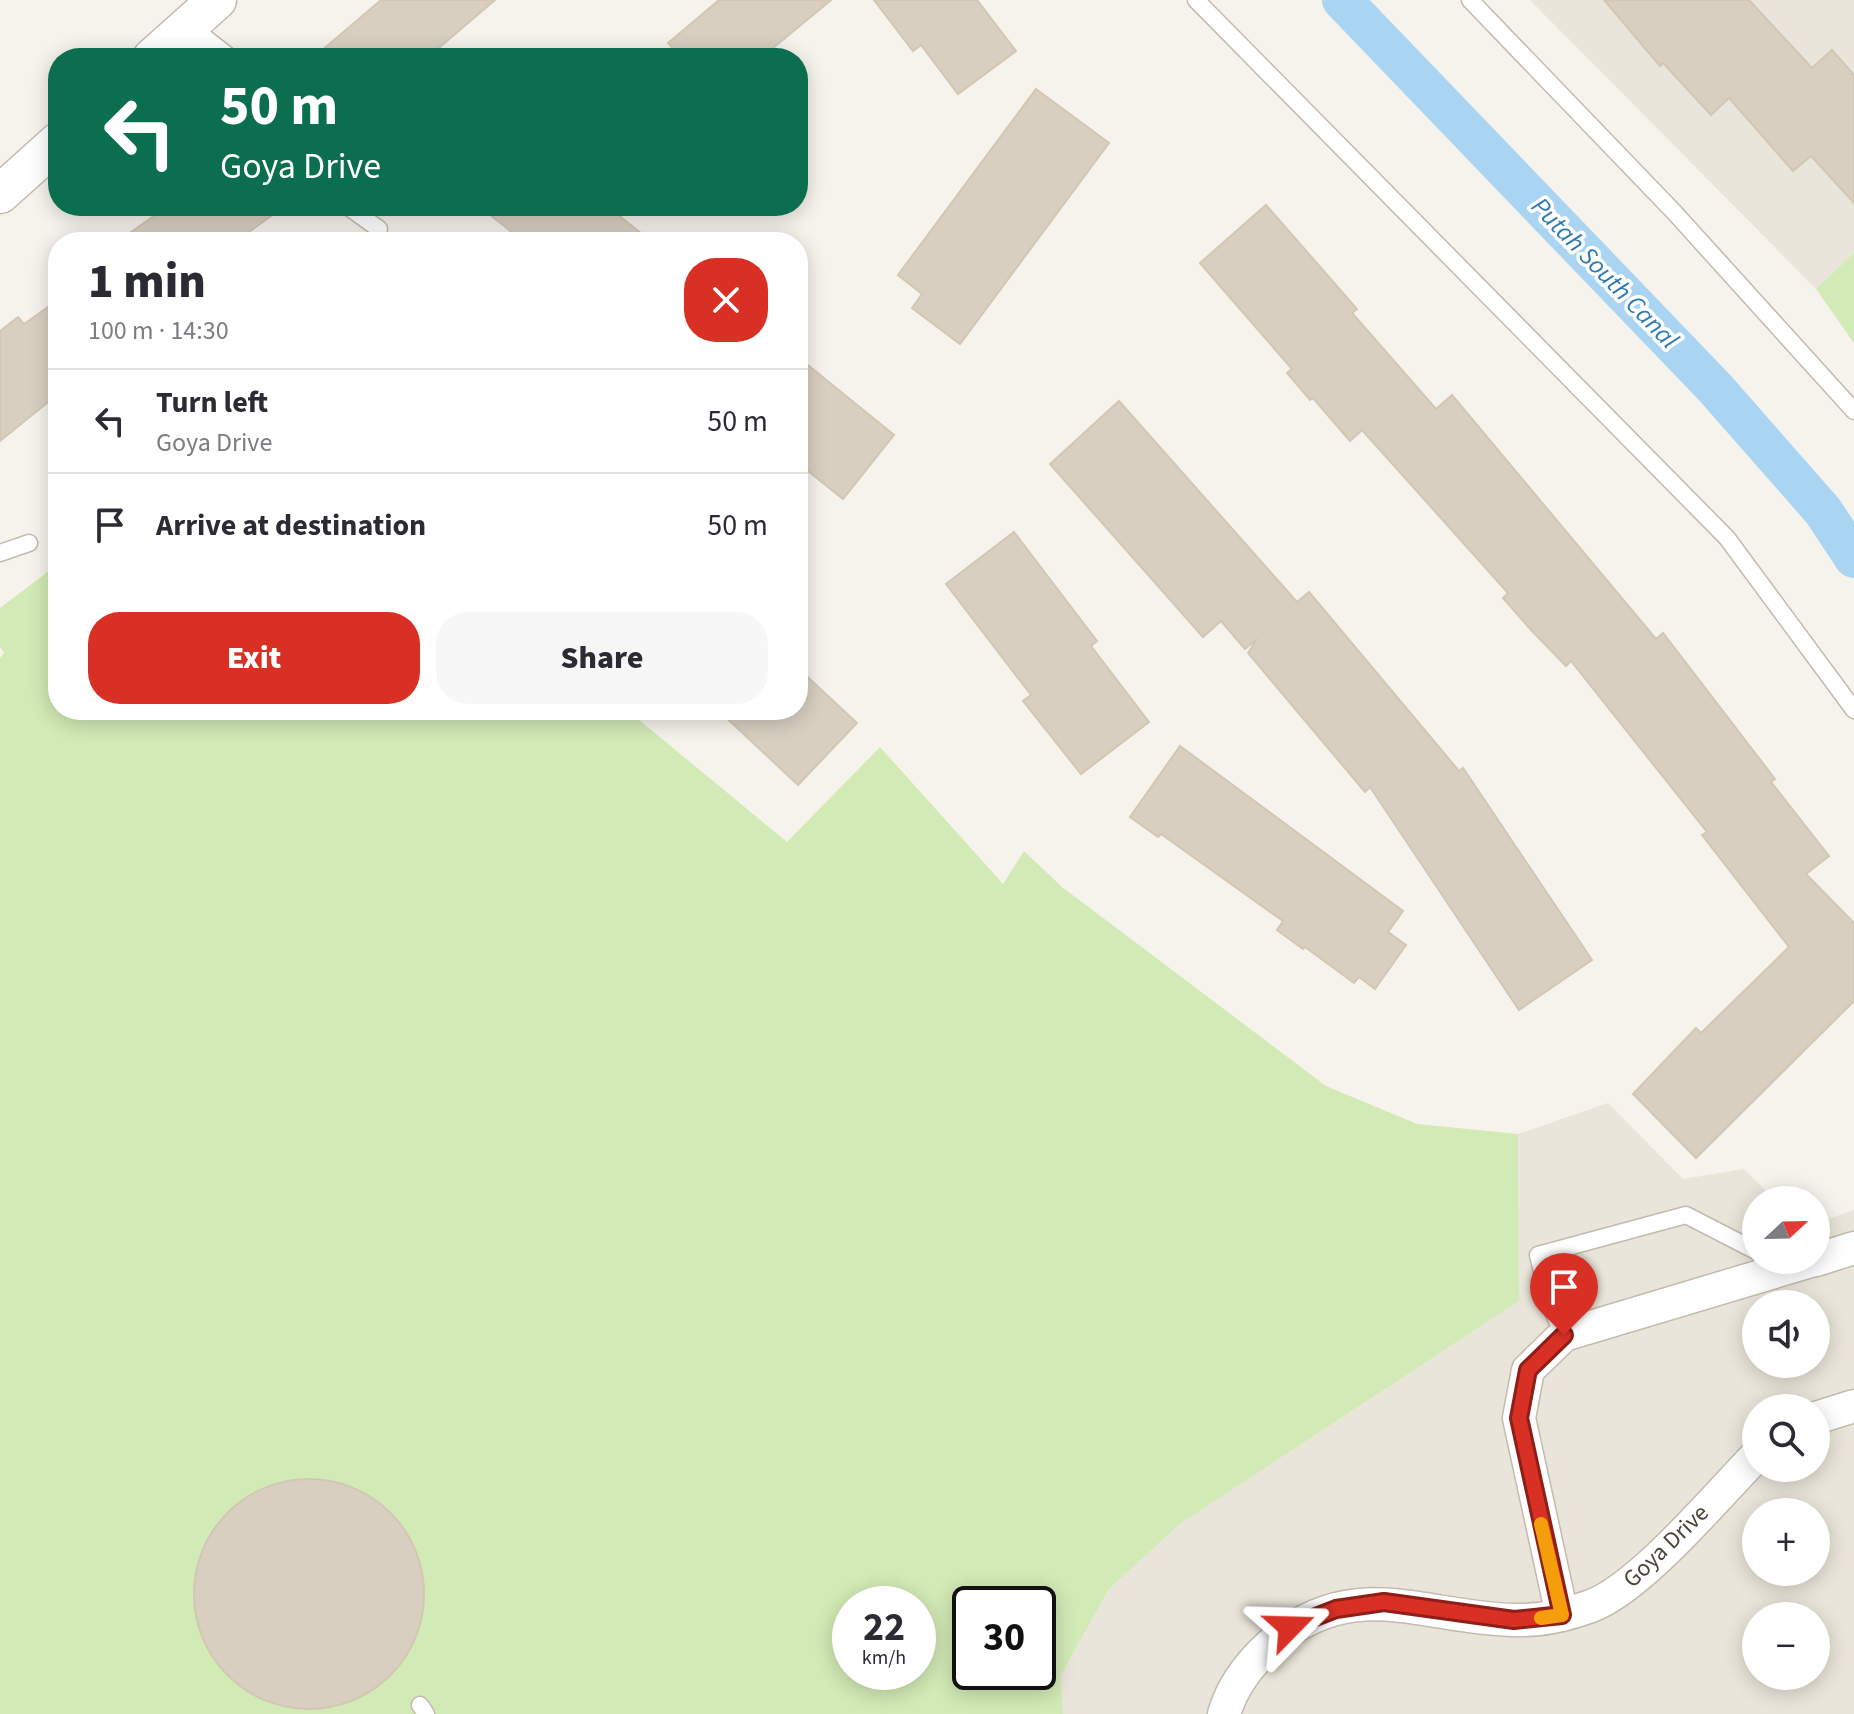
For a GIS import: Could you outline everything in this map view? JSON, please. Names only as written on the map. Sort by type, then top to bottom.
[{"type":"street","points":[[197,42],[217,0]]},
{"type":"street","points":[[0,194],[48,151]]},
{"type":"street","points":[[1830,1254],[1854,1248]]},
{"type":"street","points":[[1562,1615],[1519,1418],[1528,1370],[1564,1335],[1760,1274]]},
{"type":"street","points":[[1830,1414],[1854,1406]]},
{"type":"street","name":"Goya Drive","points":[[1224,1714],[1229,1696],[1255,1658],[1290,1627],[1336,1609],[1384,1602],[1514,1620],[1562,1615],[1595,1605],[1630,1584],[1742,1470]]},
{"type":"lane","points":[[1196,0],[1727,538],[1854,710]]},
{"type":"lane","points":[[1470,0],[1674,212],[1854,411]]},
{"type":"lane","points":[[361,216],[379,229],[369,216]]},
{"type":"lane","points":[[0,553],[29,543]]},
{"type":"lane","points":[[1564,1335],[1551,1308],[1538,1255],[1686,1215],[1742,1244]]},
{"type":"shaded area","points":[[1530,0],[1854,0],[1854,253],[1816,289]]},
{"type":"shaded area","points":[[1608,1103],[1683,1179],[1744,1169],[1761,1186],[1742,1186],[1742,1274],[1830,1274],[1830,1218],[1854,1210],[1854,1714],[1063,1714],[1061,1675],[1109,1589],[1180,1524],[1519,1301],[1518,1134]]},
{"type":"green space","points":[[1854,253],[1854,343],[1816,289]]},
{"type":"green space","points":[[48,572],[48,720],[639,720],[787,842],[880,747],[1003,884],[1024,851],[1062,887],[1326,1086],[1417,1124],[1518,1134],[1519,1301],[1180,1524],[1109,1589],[1061,1675],[1063,1714],[0,1714],[0,658],[4,653],[0,647],[0,608]]},
{"type":"building","points":[[381,0],[495,0],[439,48],[325,48]]},
{"type":"building","points":[[719,0],[831,0],[773,48],[673,48],[668,43]]},
{"type":"building","points":[[874,0],[977,0],[1016,51],[958,94],[921,45],[913,51]]},
{"type":"building","points":[[1604,0],[1749,0],[1812,68],[1832,50],[1854,75],[1854,203],[1811,156],[1793,171],[1729,98],[1711,115],[1663,63],[1660,66]]},
{"type":"building","points":[[1036,89],[1109,143],[960,344],[912,308],[922,294],[898,275]]},
{"type":"building","points":[[1266,205],[1357,309],[1352,313],[1436,409],[1452,395],[1656,639],[1663,633],[1775,779],[1771,782],[1829,856],[1806,874],[1854,923],[1854,1001],[1696,1158],[1633,1094],[1696,1028],[1701,1033],[1789,947],[1702,835],[1707,832],[1571,661],[1566,666],[1532,631],[1503,598],[1508,593],[1362,430],[1350,441],[1313,398],[1310,400],[1287,373],[1292,369],[1200,263]]},
{"type":"building","points":[[154,216],[271,216],[249,232],[131,232]]},
{"type":"building","points":[[492,216],[620,216],[640,232],[512,232]]},
{"type":"building","points":[[48,307],[48,402],[0,441],[0,331],[18,317],[24,324]]},
{"type":"building","points":[[808,365],[894,435],[843,499],[808,471]]},
{"type":"building","points":[[1119,401],[1297,602],[1309,592],[1459,771],[1463,768],[1592,960],[1519,1010],[1370,787],[1365,792],[1248,653],[1257,639],[1245,649],[1221,621],[1203,637],[1050,464]]},
{"type":"building","points":[[1014,532],[1097,641],[1091,646],[1149,722],[1081,774],[1023,701],[1031,695],[946,584]]},
{"type":"building","points":[[808,677],[857,723],[798,785],[729,720],[808,720]]},
{"type":"building","points":[[1180,746],[1403,911],[1388,932],[1406,945],[1375,989],[1359,977],[1354,983],[1305,947],[1303,949],[1277,930],[1283,921],[1161,834],[1158,837],[1130,817]]},
{"type":"building","points":[[309,1479],[353,1488],[390,1513],[415,1550],[424,1594],[415,1638],[390,1675],[353,1700],[309,1709],[265,1700],[228,1675],[203,1638],[194,1594],[203,1550],[228,1513],[265,1488]]},
{"type":"waterway","name":"Putah South Canal","points":[[1342,0],[1715,388],[1823,511],[1854,558]]},
{"type":"slow traffic","points":[[1541,1524],[1562,1615],[1541,1618]]},
{"type":"route","points":[[1290,1627],[1336,1609],[1384,1602],[1514,1620],[1562,1615],[1519,1418],[1528,1370],[1564,1335]]}]
